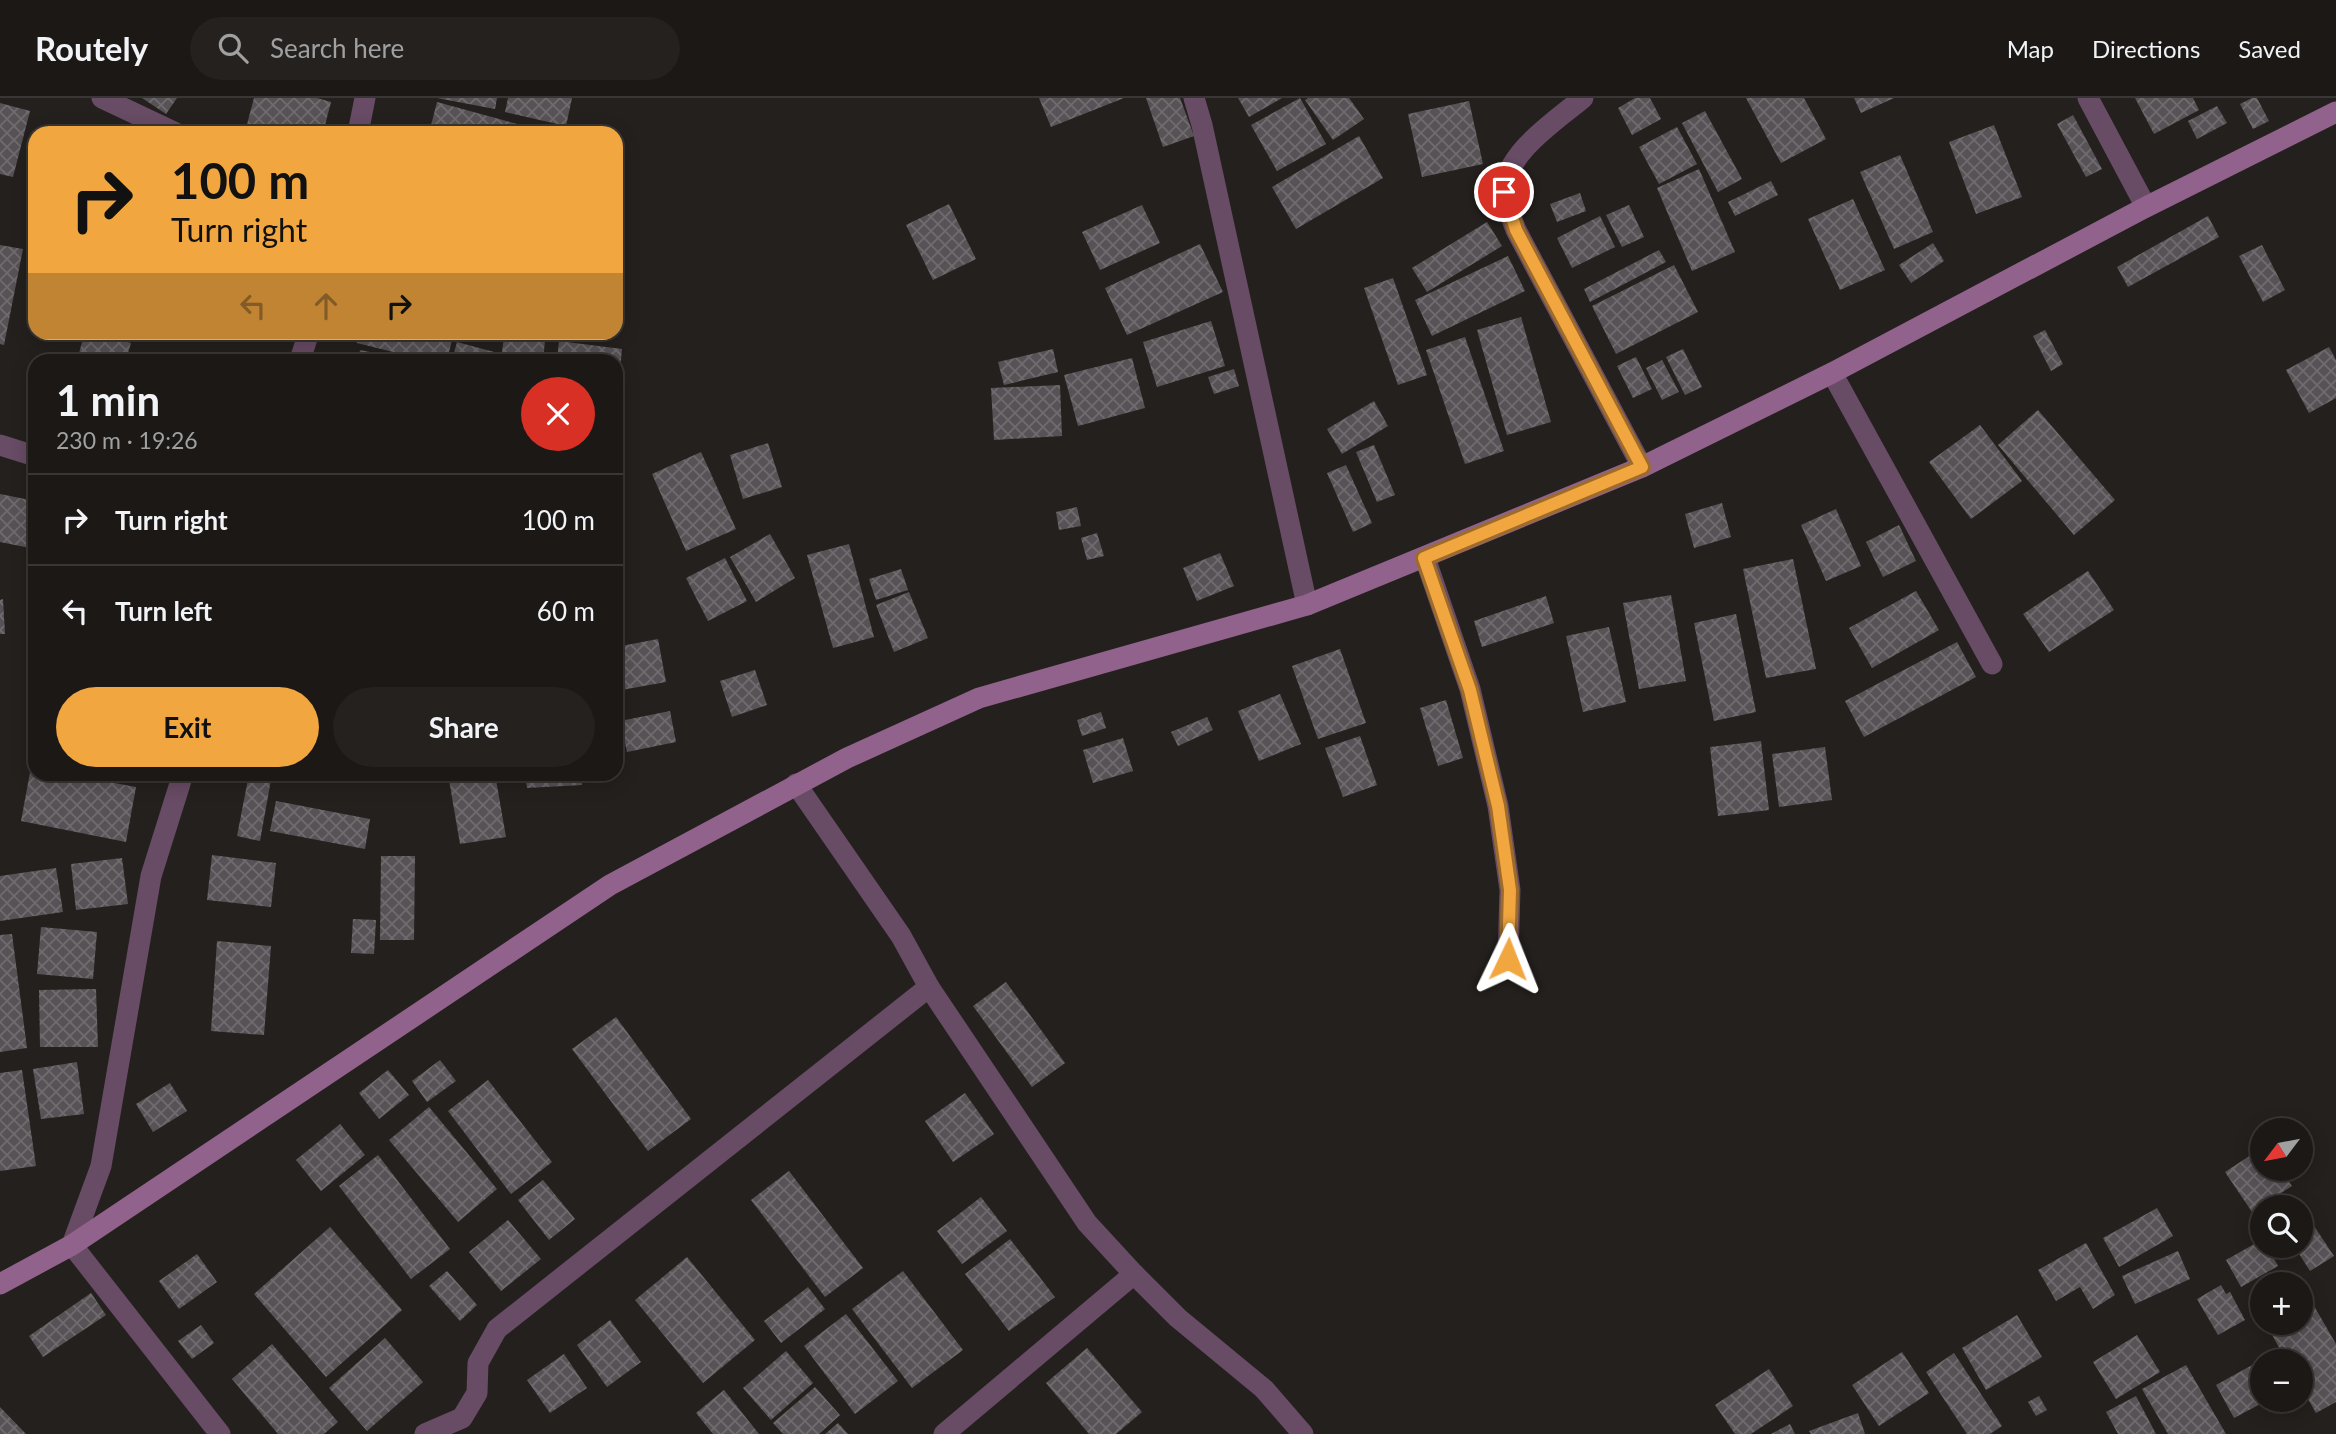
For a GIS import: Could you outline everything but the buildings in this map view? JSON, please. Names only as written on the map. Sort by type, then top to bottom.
[{"type":"main road","points":[[0,1284],[72,1245],[610,885],[796,784],[979,698],[1307,605],[1642,467],[1832,373],[2146,207],[2336,112]]},
{"type":"street","points":[[102,98],[161,126]]},
{"type":"street","points":[[359,126],[365,98]]},
{"type":"street","points":[[1194,98],[1307,605]]},
{"type":"street","points":[[1583,98],[1520,153],[1510,170],[1504,192],[1516,230],[1642,467]]},
{"type":"street","points":[[2088,98],[2146,207]]},
{"type":"street","points":[[1832,373],[1992,664]]},
{"type":"street","points":[[0,445],[28,454]]},
{"type":"street","points":[[1424,558],[1470,690],[1498,806],[1510,890],[1508,959]]},
{"type":"street","points":[[181,781],[151,876],[101,1166],[72,1245],[220,1434]]},
{"type":"street","points":[[796,784],[901,936],[929,987],[1087,1223],[1178,1318],[1264,1389],[1303,1434]]},
{"type":"street","points":[[425,1434],[462,1418],[477,1393],[478,1363],[497,1329],[929,987]]},
{"type":"street","points":[[944,1434],[1134,1274]]},
{"type":"route","points":[[1504,192],[1516,230],[1642,467],[1424,558],[1470,690],[1498,806],[1510,890],[1508,959]]}]
